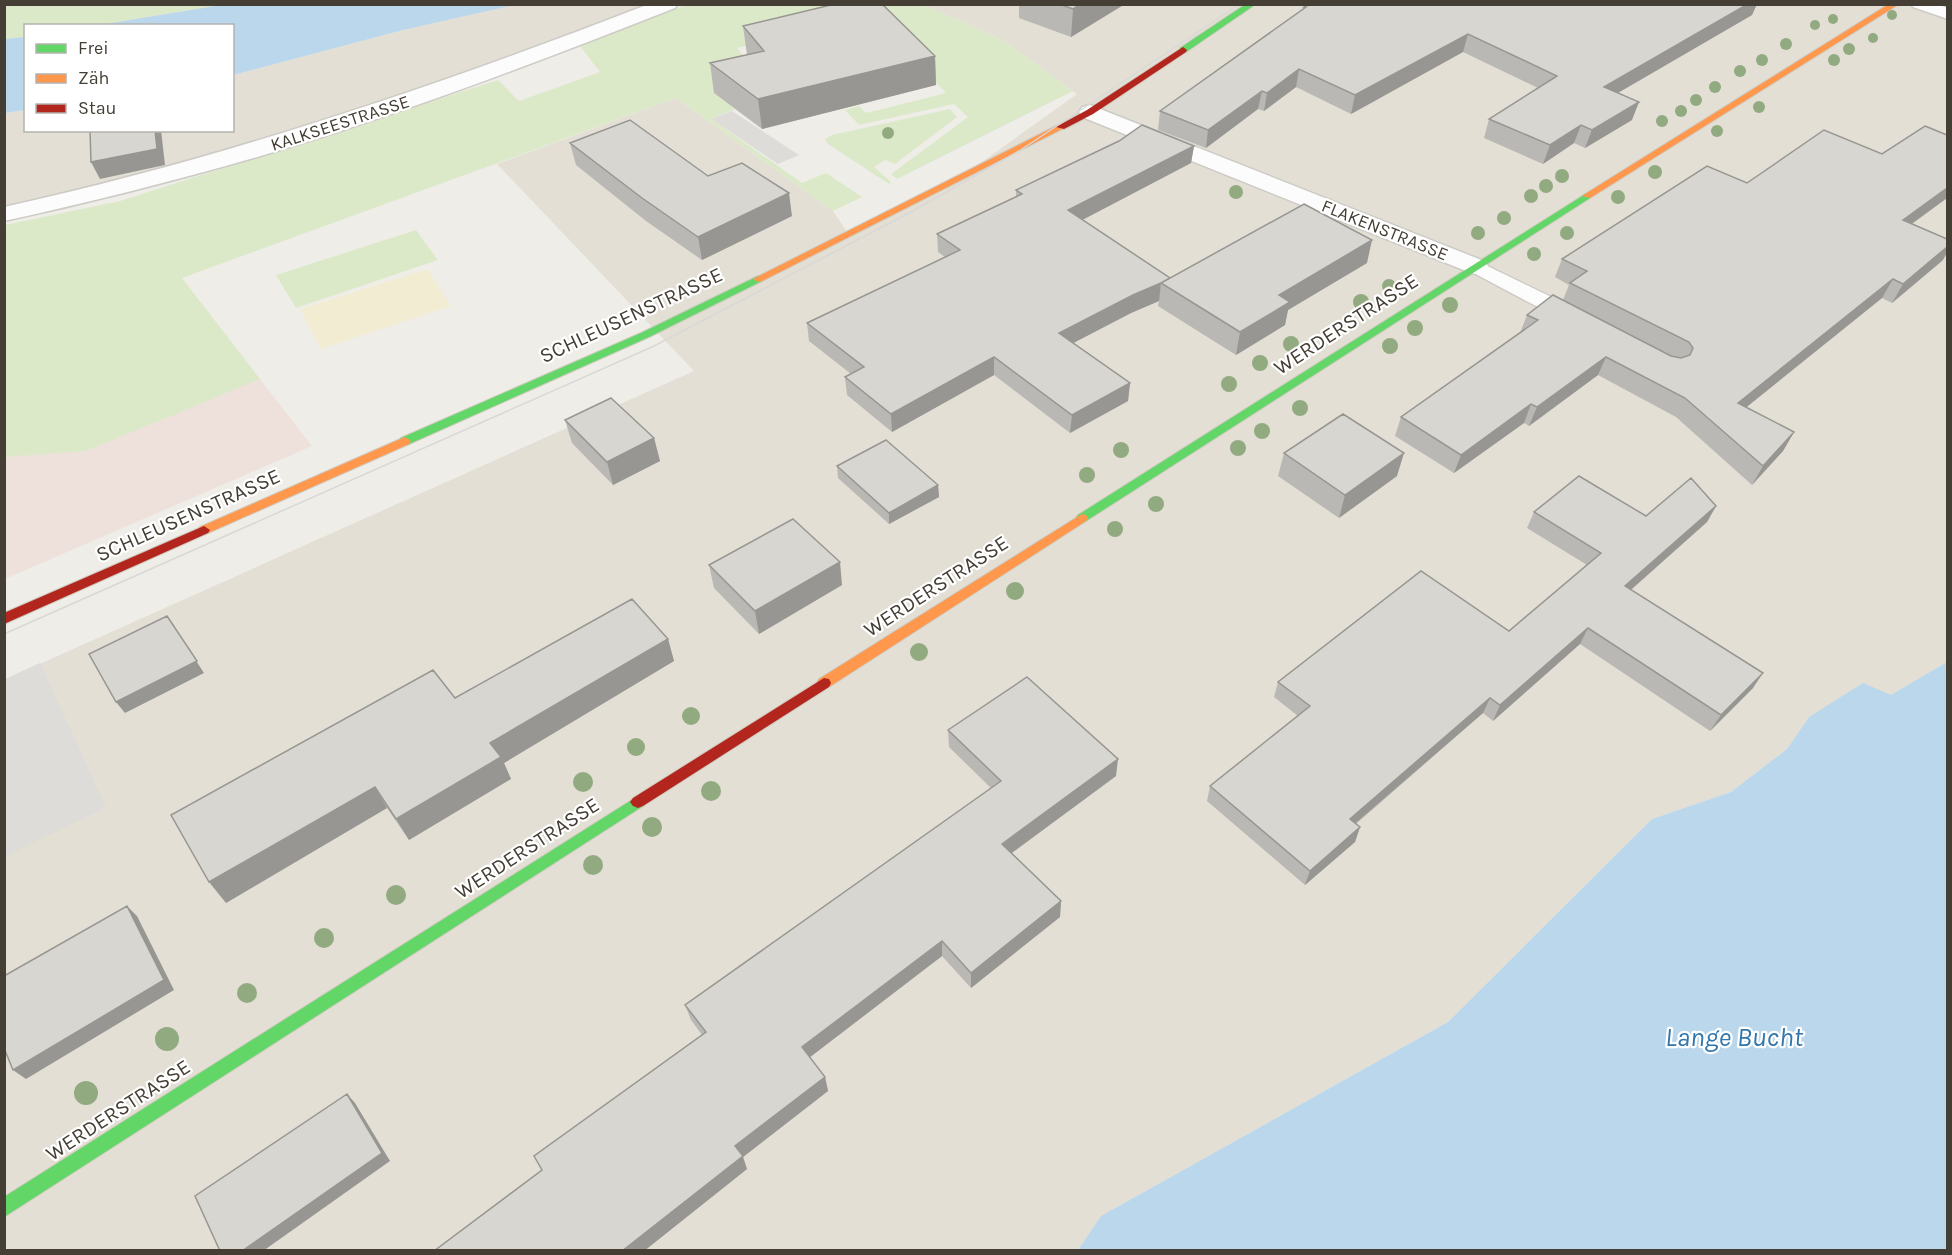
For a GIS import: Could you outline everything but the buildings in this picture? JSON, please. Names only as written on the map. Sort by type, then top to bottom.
[{"type":"street","name":"KALKSEESTRASSE","points":[[4,214],[259,150],[504,68],[668,4]]},
{"type":"street","name":"SCHLEUSENSTRASSE","points":[[4,619],[645,335],[1090,112],[1252,4]]},
{"type":"street","name":"WERDERSTRASSE","points":[[4,1208],[1475,266],[1895,4]]},
{"type":"street","name":"FLAKENSTRASSE","points":[[1090,112],[1475,266]]},
{"type":"lane","points":[[1919,4],[1947,14]]},
{"type":"lane","name":"FLAKENSTRASSE","points":[[1475,266],[1600,331]]},
{"type":"shaded area","points":[[514,5],[657,5],[500,64],[255,143],[5,210],[4,113],[24,110],[24,132],[234,132],[234,75],[403,30]]},
{"type":"shaded area","points":[[924,5],[1947,5],[1947,662],[1891,696],[1809,717],[1787,749],[1731,792],[1652,819],[1448,1022],[1101,1216],[1078,1250],[8,1250],[4,1243],[4,680],[694,371],[497,164],[676,98],[833,211],[847,232],[972,169],[1077,94],[1001,39]]},
{"type":"shaded area","points":[[732,111],[799,155],[778,164],[711,119]]},
{"type":"shaded area","points":[[5,225],[182,279],[312,446],[5,579]]},
{"type":"shaded area","points":[[40,663],[106,807],[5,857],[5,679]]},
{"type":"green space","points":[[4,5],[221,5],[105,24],[24,24],[24,37],[5,39]]},
{"type":"green space","points":[[686,5],[924,5],[1001,39],[1073,91],[897,179],[891,174],[968,117],[954,104],[859,125],[845,110],[859,106],[866,113],[946,93],[924,70],[936,67],[890,20],[838,24],[737,48],[754,69],[715,93],[735,109],[711,119],[802,183],[826,173],[862,197],[833,211],[676,98],[182,278],[260,379],[86,451],[5,457],[5,225],[120,201],[498,80],[519,101],[600,72],[580,46]]},
{"type":"green space","points":[[950,109],[957,117],[895,164],[885,160],[874,167],[891,182],[889,184],[828,144],[825,139],[832,135]]},
{"type":"green space","points":[[416,230],[438,260],[296,308],[276,275]]},
{"type":"sand","points":[[427,269],[451,306],[321,349],[300,309]]},
{"type":"water","points":[[221,4],[514,5],[403,30],[234,75],[234,24],[105,24]]},
{"type":"water","points":[[24,37],[24,110],[5,113],[5,39]]},
{"type":"water","name":"Lange Bucht","points":[[1947,662],[1947,1250],[1078,1250],[1101,1216],[1448,1022],[1652,819],[1731,792],[1787,749],[1809,717],[1863,683],[1891,695]]},
{"type":"tram line","points":[[4,634],[652,347],[909,213],[1019,151],[1240,4]]},
{"type":"traffic: fast","points":[[1183,50],[1252,4]]},
{"type":"traffic: fast","points":[[1082,518],[1587,196]]},
{"type":"traffic: fast","points":[[405,441],[645,335],[758,279]]},
{"type":"traffic: fast","points":[[4,1208],[638,802]]},
{"type":"traffic: slow","points":[[1587,196],[1895,4]]},
{"type":"traffic: slow","points":[[758,279],[1061,127]]},
{"type":"traffic: slow","points":[[204,530],[405,441]]},
{"type":"traffic: slow","points":[[824,683],[1082,518]]},
{"type":"traffic: jam","points":[[1061,127],[1090,112],[1183,50]]},
{"type":"traffic: jam","points":[[4,619],[204,530]]},
{"type":"traffic: jam","points":[[638,802],[824,683]]}]
